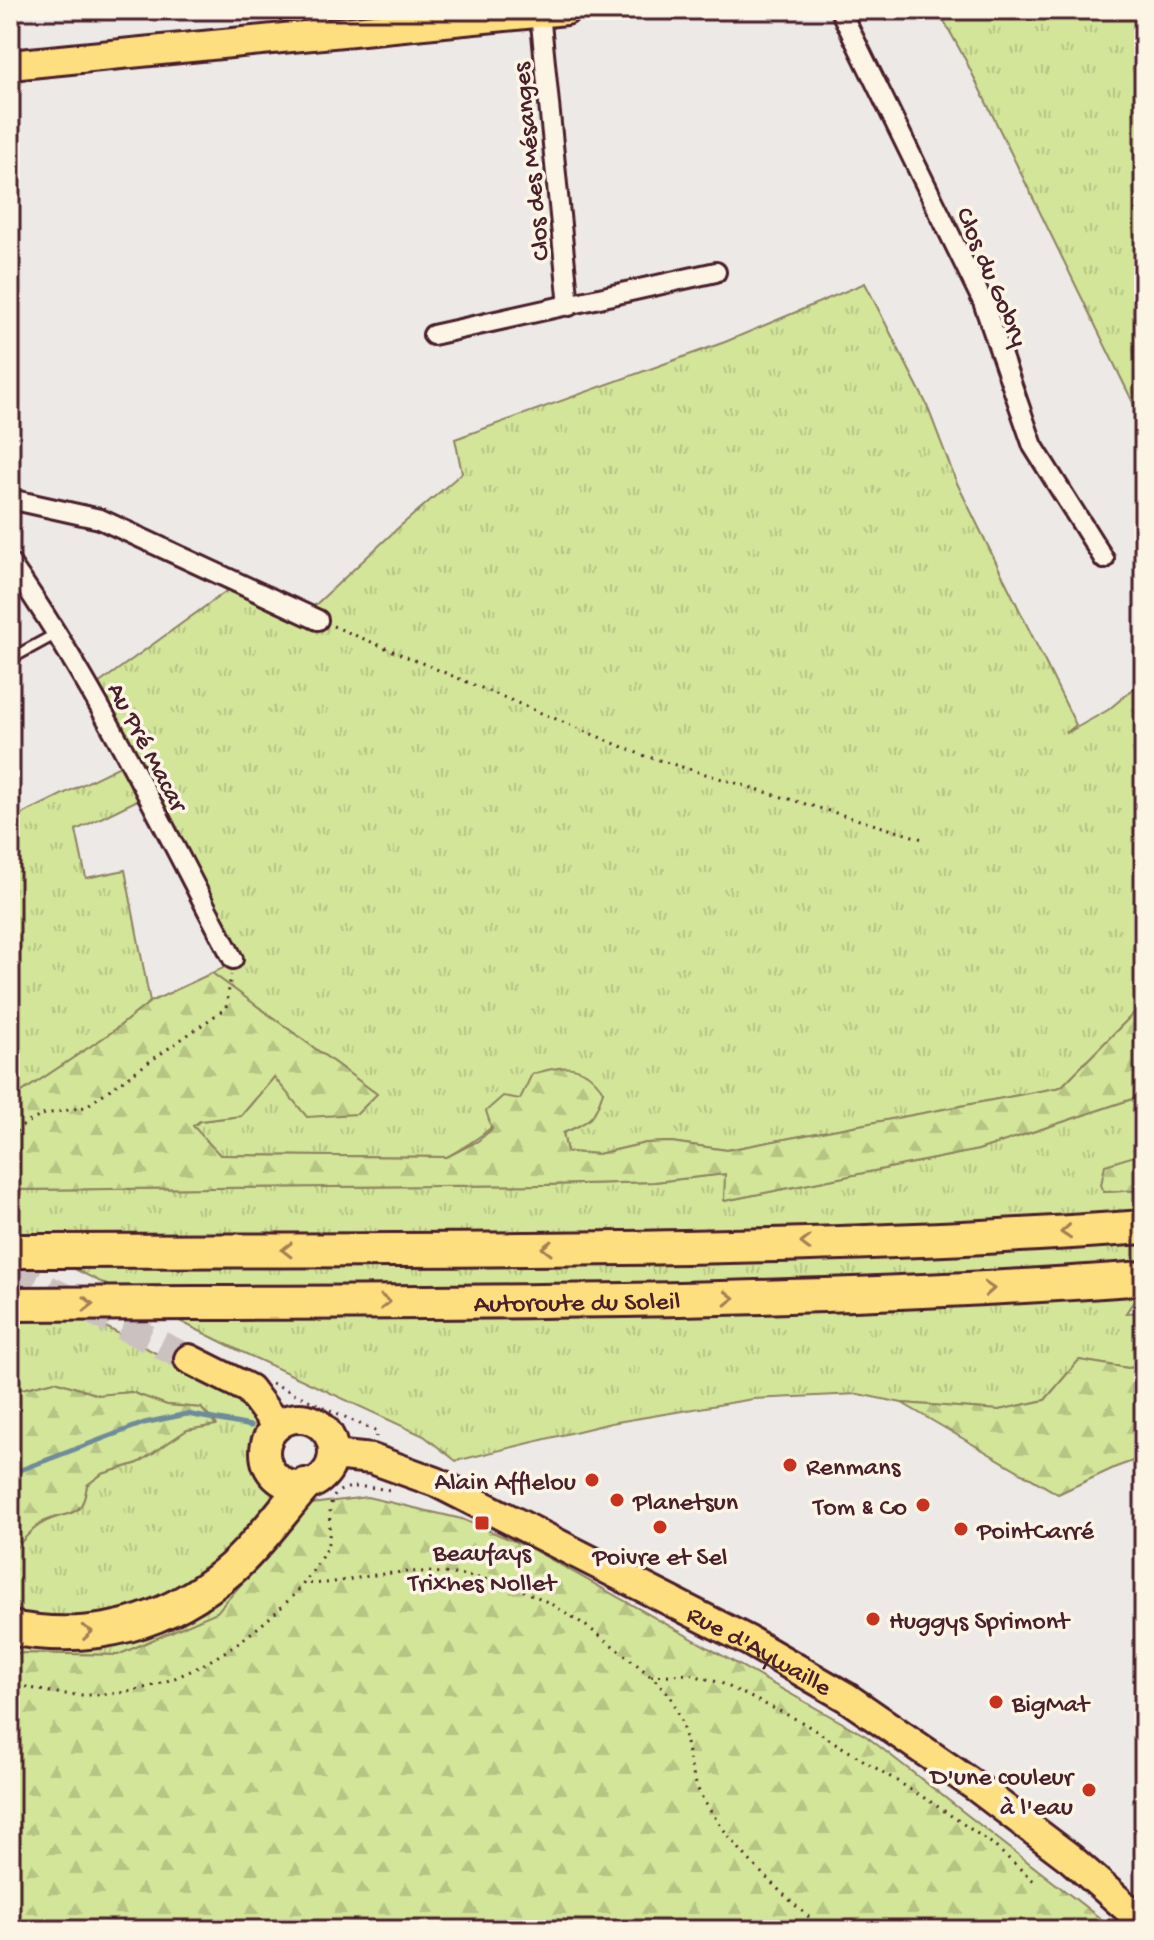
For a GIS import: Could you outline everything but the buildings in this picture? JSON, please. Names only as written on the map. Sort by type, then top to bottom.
[{"type":"highway","name":"Autoroute du Soleil","points":[[10,1251],[615,1248],[899,1241],[1144,1227]]},
{"type":"highway","name":"Autoroute du Soleil","points":[[10,1304],[601,1301],[907,1294],[1144,1278]]},
{"type":"highway","points":[[10,1628],[44,1634],[84,1633],[124,1627],[162,1614],[199,1594],[234,1566],[305,1485]]},
{"type":"main road","points":[[10,65],[318,22],[553,11]]},
{"type":"main road","points":[[189,1359],[249,1389],[277,1426]]},
{"type":"main road","points":[[298,1418],[319,1425],[332,1443],[333,1455],[324,1475],[305,1485],[292,1485],[271,1472],[265,1448],[277,1426],[298,1418]]},
{"type":"main road","name":"Rue d'Aywaille","points":[[333,1455],[372,1459],[436,1482],[749,1641],[846,1697],[975,1786],[1070,1858],[1144,1923]]},
{"type":"street","name":"Clos du Gobry","points":[[840,10],[983,302],[1033,446],[1104,559]]},
{"type":"street","name":"Clos des Mésanges","points":[[553,11],[569,306]]},
{"type":"street","points":[[433,335],[716,272]]},
{"type":"street","points":[[10,499],[100,519],[318,620]]},
{"type":"street","name":"Au Pré Macar","points":[[10,563],[92,692],[233,959]]},
{"type":"lane","points":[[10,659],[56,634]]},
{"type":"path","points":[[318,620],[642,755],[926,840]]},
{"type":"path","points":[[10,1137],[26,1123],[45,1114],[85,1107],[226,1008],[233,959]]},
{"type":"path","points":[[269,1381],[377,1432],[368,1489]]},
{"type":"path","points":[[10,1682],[27,1688],[91,1696],[135,1692],[186,1675],[241,1642],[279,1610],[302,1583],[327,1545],[332,1519],[331,1502],[338,1492],[346,1488],[393,1491]]},
{"type":"path","points":[[302,1583],[317,1585],[394,1572],[486,1579],[537,1597],[589,1626],[650,1676],[672,1699],[681,1719],[688,1759],[703,1799],[758,1868],[824,1930]]},
{"type":"path","points":[[650,1676],[689,1674],[721,1683],[800,1721],[991,1843],[1035,1882]]},
{"type":"green space","points":[[938,10],[1144,10],[1144,425],[965,59]]},
{"type":"green space","points":[[865,283],[926,403],[956,481],[1076,725],[1065,734],[1108,710],[1144,680],[1144,1003],[1061,1087],[727,1150],[671,1142],[646,1143],[598,1154],[567,1152],[563,1133],[590,1118],[603,1091],[520,1099],[486,1132],[447,1157],[220,1155],[192,1127],[200,1121],[241,1116],[274,1077],[377,1094],[212,973],[240,960],[98,684],[228,590],[297,622],[462,473],[455,439],[725,342]]},
{"type":"green space","points":[[126,763],[144,797],[76,830],[86,878],[125,870],[150,1002],[112,1032],[10,1100],[10,820]]},
{"type":"green space","points":[[212,973],[377,1094],[357,1114],[307,1117],[274,1077],[241,1116],[200,1121],[193,1126],[220,1155],[447,1157],[478,1141],[492,1129],[486,1111],[503,1096],[520,1099],[532,1074],[563,1068],[588,1074],[603,1091],[590,1118],[563,1133],[567,1152],[598,1154],[646,1143],[671,1142],[727,1150],[1061,1087],[1144,1003],[1144,1095],[978,1150],[724,1201],[725,1174],[654,1182],[543,1185],[10,1190],[10,1100],[112,1032],[150,1002]]},
{"type":"green space","points":[[1144,1095],[1144,1153],[1132,1158],[1104,1192],[1144,1190],[1144,1286],[1126,1313],[1144,1312],[1144,1366],[1128,1368],[1079,1360],[1045,1400],[999,1410],[902,1403],[858,1394],[753,1399],[611,1423],[456,1461],[424,1436],[242,1352],[10,1237],[10,1190],[543,1185],[654,1182],[726,1174],[724,1201],[978,1150]]},
{"type":"green space","points":[[1144,1153],[1144,1190],[1104,1192],[1101,1185],[1105,1165]]},
{"type":"green space","points":[[10,1277],[242,1398],[263,1421],[260,1453],[268,1473],[284,1488],[311,1504],[218,1612],[118,1655],[10,1653],[10,1554],[38,1526],[77,1510],[82,1505],[87,1485],[102,1474],[138,1463],[187,1430],[216,1424],[201,1408],[167,1405],[131,1392],[98,1395],[55,1381],[10,1392]]},
{"type":"green space","points":[[1079,1360],[1128,1368],[1144,1366],[1144,1457],[1058,1494],[902,1403],[999,1410],[1045,1400]]},
{"type":"green space","points":[[55,1381],[98,1395],[131,1392],[167,1405],[201,1408],[216,1425],[187,1430],[138,1463],[102,1474],[87,1485],[82,1505],[77,1510],[43,1522],[10,1554],[10,1392]]},
{"type":"green space","points":[[367,1497],[462,1519],[530,1548],[866,1736],[1115,1930],[10,1930],[10,1653],[118,1655],[217,1612],[311,1504]]},
{"type":"waterway","points":[[10,1474],[144,1423],[187,1414],[251,1426]]},
{"type":"tunnel","points":[[10,1270],[189,1359]]},
{"type":"place","name":"Renmans","points":[[790,1465]]},
{"type":"place","name":"Alain Afflelou","points":[[592,1480]]},
{"type":"place","name":"Planetsun","points":[[617,1500]]},
{"type":"place","name":"Tom & Co","points":[[923,1505]]},
{"type":"place","name":"Beaufays Trixhes Nollet","points":[[482,1523]]},
{"type":"place","name":"Poivre et Sel","points":[[660,1527]]},
{"type":"place","name":"PointCarré","points":[[961,1529]]},
{"type":"place","name":"Huggys Sprimont","points":[[873,1619]]},
{"type":"place","name":"BigMat","points":[[996,1702]]},
{"type":"place","name":"D'une couleur à l'eau","points":[[1089,1790]]}]
